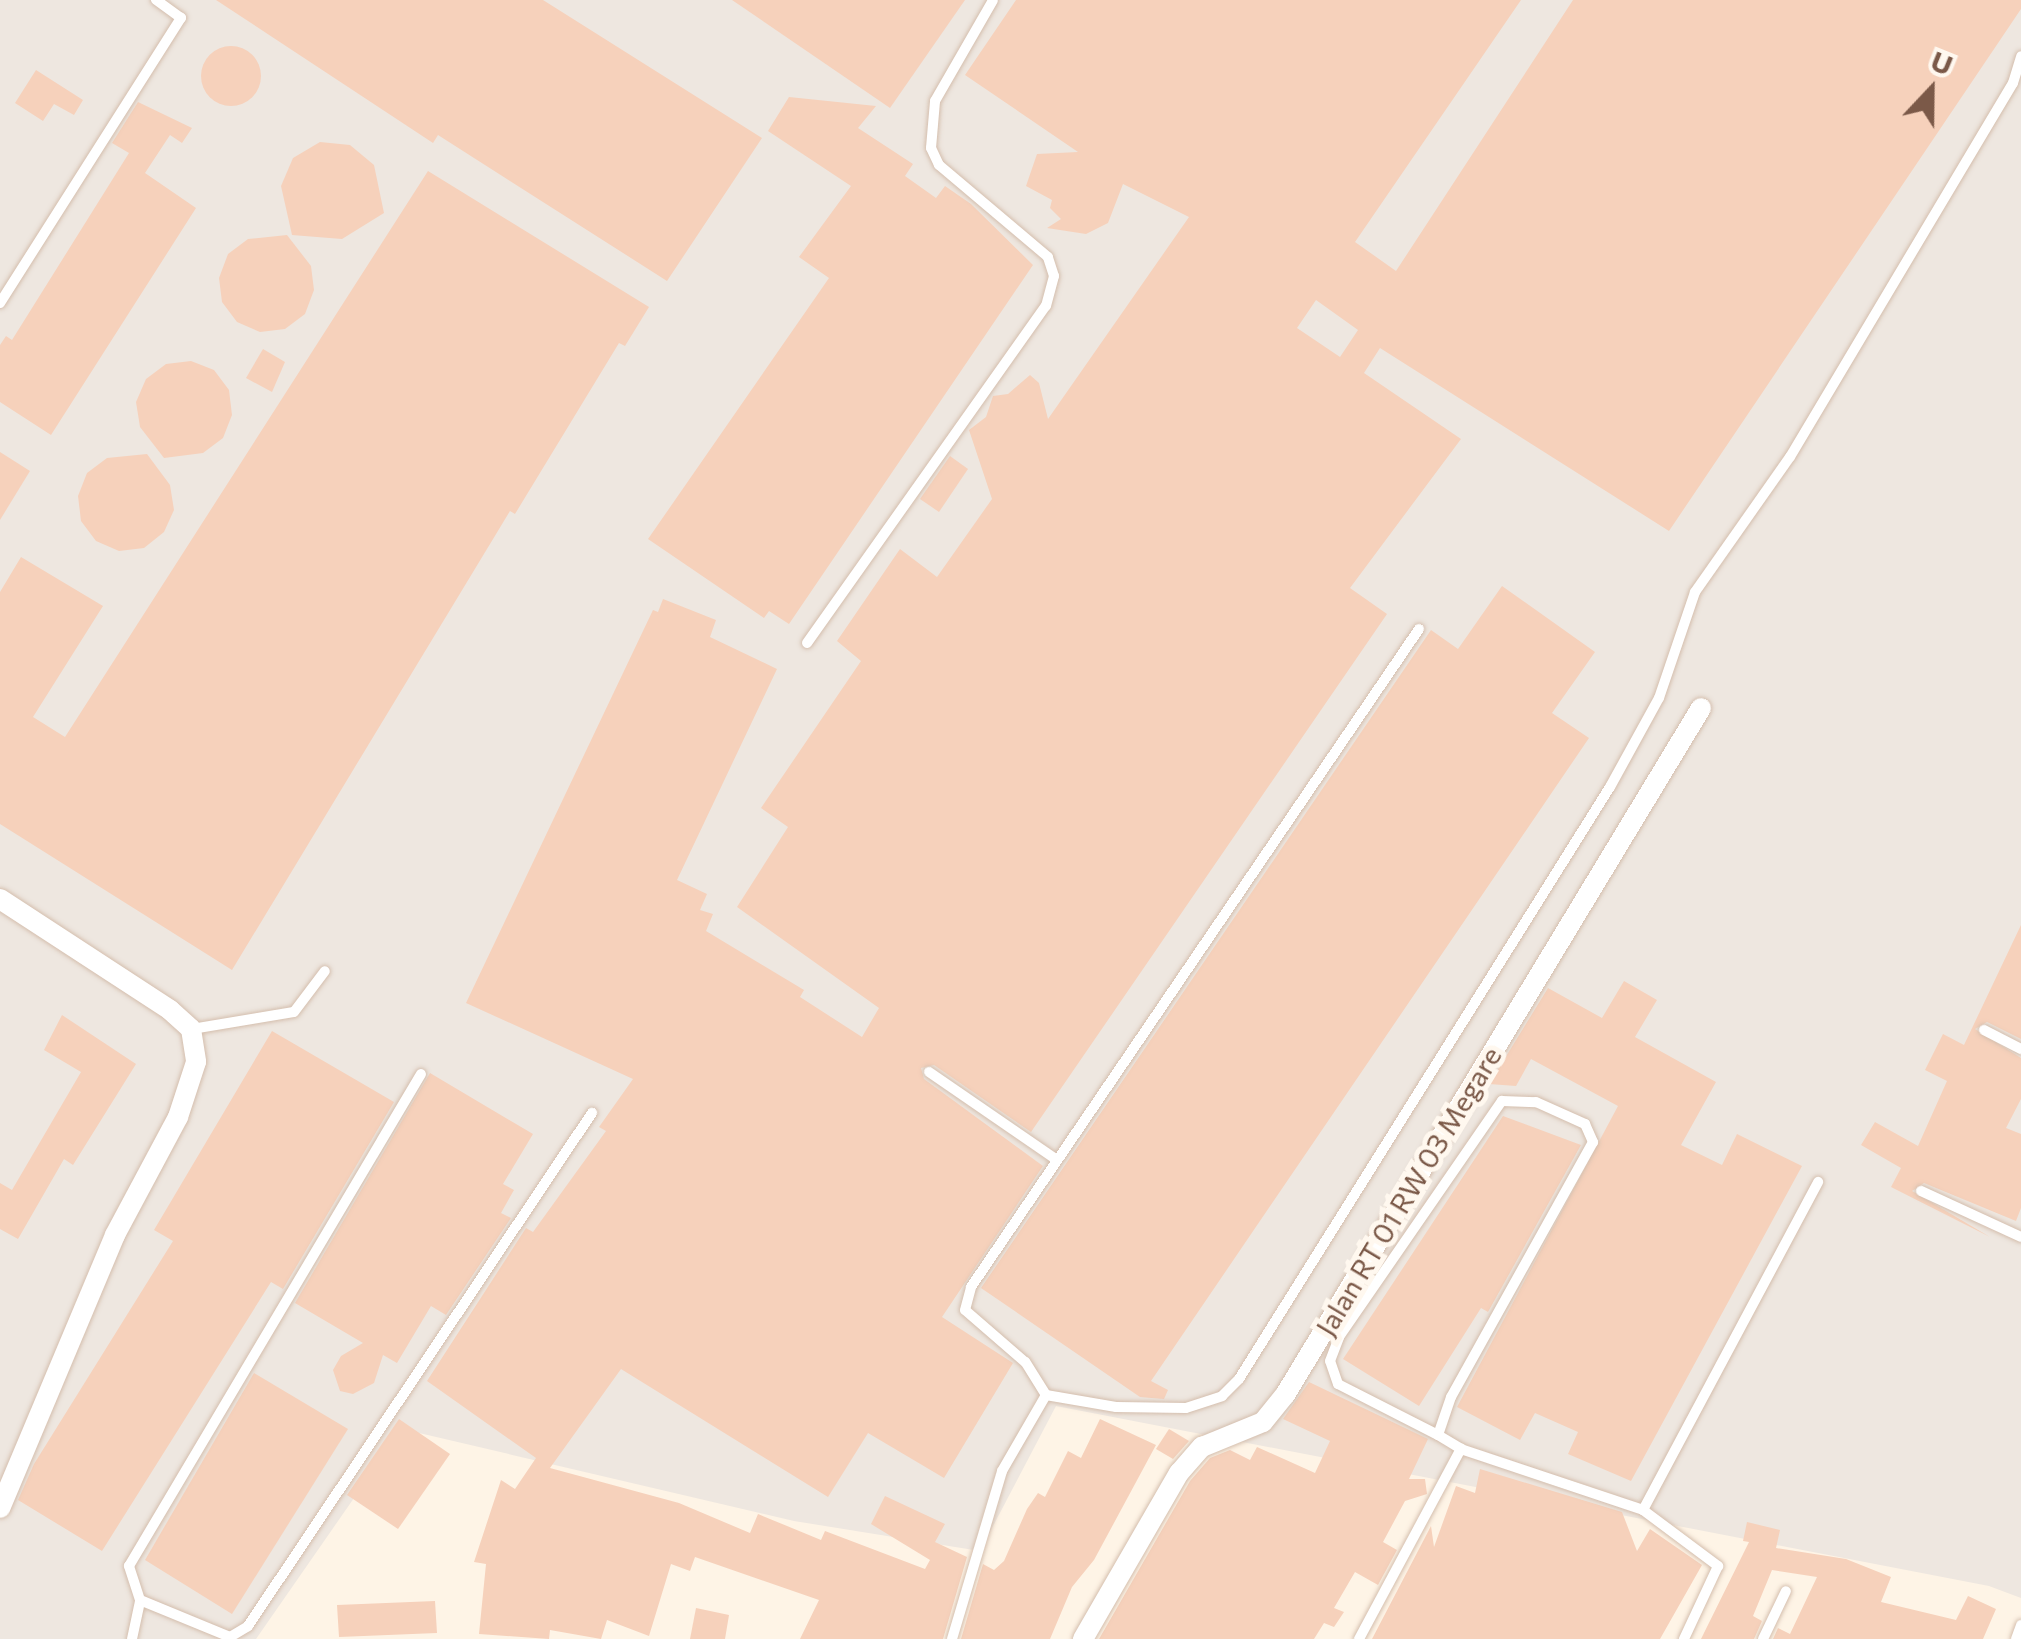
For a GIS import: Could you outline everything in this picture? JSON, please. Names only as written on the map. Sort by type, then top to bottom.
[{"type":"street","name":"Jalan RT 01 RW 03 Megare","points":[[1083,1639],[1179,1474],[1202,1447],[1262,1422],[1284,1395],[1702,708]]},
{"type":"street","points":[[0,900],[190,1030],[192,1085],[115,1235],[0,1508]]},
{"type":"lane","points":[[0,304],[181,18],[156,0]]},
{"type":"lane","points":[[807,643],[1046,306],[1054,276],[1048,257],[939,165],[931,148],[935,101],[994,0]]},
{"type":"lane","points":[[1419,629],[971,1287],[965,1310],[1025,1362],[1046,1395],[1098,1406],[1186,1408],[1222,1396],[1239,1379],[1610,787],[1660,698],[1695,592],[1790,458],[2013,83],[2021,56]]},
{"type":"lane","points":[[190,1030],[294,1012],[325,971]]},
{"type":"lane","points":[[1984,1030],[2021,1048]]},
{"type":"lane","points":[[929,1072],[1057,1160]]},
{"type":"lane","points":[[132,1639],[140,1600],[128,1566],[421,1074]]},
{"type":"lane","points":[[1438,1435],[1451,1397],[1593,1142],[1585,1124],[1536,1102],[1502,1102],[1484,1123],[1339,1336],[1330,1361],[1338,1384],[1461,1449],[1642,1510],[1718,1566],[1684,1639]]},
{"type":"lane","points":[[140,1600],[230,1637],[248,1626],[592,1114]]},
{"type":"lane","points":[[1642,1510],[1818,1182]]},
{"type":"lane","points":[[1921,1191],[2021,1238]]},
{"type":"lane","points":[[952,1639],[1002,1471],[1046,1395]]},
{"type":"lane","points":[[1359,1639],[1461,1449]]},
{"type":"lane","points":[[1764,1639],[1786,1591]]},
{"type":"lane","points":[[2016,1639],[2021,1626]]},
{"type":"shaded area","points":[[0,0],[2021,0],[2021,1598],[1989,1586],[1056,1406],[980,1551],[794,1521],[402,1429],[256,1639],[0,1639]]},
{"type":"building","points":[[216,0],[543,0],[762,138],[667,281],[438,135],[433,143]]},
{"type":"building","points":[[732,0],[965,0],[890,108]]},
{"type":"building","points":[[1016,0],[1521,0],[1355,242],[1396,271],[1573,0],[2021,0],[2021,9],[1669,531],[1380,348],[1364,373],[1461,439],[1350,588],[1387,614],[1031,1132],[934,1065],[921,1068],[924,1079],[1043,1166],[942,1317],[1013,1363],[944,1478],[868,1433],[828,1497],[621,1369],[550,1468],[679,1503],[750,1533],[758,1514],[821,1540],[825,1531],[925,1569],[930,1560],[871,1524],[885,1496],[945,1524],[935,1542],[967,1557],[943,1639],[800,1639],[819,1600],[695,1557],[690,1571],[671,1564],[649,1636],[607,1620],[601,1639],[550,1630],[549,1639],[479,1634],[486,1564],[474,1562],[501,1480],[515,1489],[536,1458],[427,1381],[526,1228],[533,1232],[606,1131],[599,1127],[633,1079],[466,1003],[653,610],[658,612],[663,599],[716,620],[710,637],[777,669],[677,880],[707,894],[700,910],[713,914],[706,931],[804,990],[800,997],[862,1037],[879,1008],[737,907],[788,827],[761,808],[861,661],[837,641],[900,549],[937,577],[992,499],[969,430],[986,417],[993,396],[1008,394],[1030,375],[1039,383],[1048,419],[1189,217],[1123,184],[1108,223],[1086,234],[1047,228],[1061,219],[1050,208],[1052,200],[1026,186],[1037,154],[1078,152],[965,75]],"holes":[[[1316,300],[1358,330],[1340,357],[1297,328]]]},
{"type":"building","points":[[231,46],[252,55],[261,76],[252,97],[231,106],[210,97],[201,76],[210,55]]},
{"type":"building","points":[[36,70],[83,100],[74,115],[54,104],[43,121],[15,103]]},
{"type":"building","points":[[789,97],[876,106],[858,128],[913,164],[905,176],[936,198],[945,186],[971,204],[1033,265],[789,624],[769,611],[764,618],[648,539],[829,278],[799,257],[851,186],[768,131]]},
{"type":"building","points":[[138,102],[192,128],[182,143],[170,135],[145,173],[196,208],[51,435],[0,402],[0,345],[6,336],[12,340],[129,153],[112,143]]},
{"type":"building","points":[[320,142],[350,145],[374,165],[384,213],[342,239],[292,235],[281,186],[293,158]]},
{"type":"building","points":[[428,171],[649,307],[625,346],[619,343],[515,514],[510,511],[232,970],[0,824],[0,592],[21,557],[103,606],[33,717],[65,737]]},
{"type":"building","points":[[287,235],[311,266],[314,290],[305,314],[285,329],[260,332],[237,322],[222,302],[219,278],[228,254],[248,239]]},
{"type":"building","points":[[263,349],[285,362],[272,392],[246,378]]},
{"type":"building","points":[[191,361],[214,370],[229,390],[232,415],[223,438],[203,453],[164,458],[140,427],[136,402],[146,379],[166,364]]},
{"type":"building","points":[[0,452],[30,471],[0,520]]},
{"type":"building","points":[[147,454],[170,485],[174,510],[164,532],[144,548],[119,551],[96,541],[81,521],[78,496],[87,473],[107,458]]},
{"type":"building","points":[[950,456],[968,469],[939,512],[920,499]]},
{"type":"building","points":[[1502,586],[1595,652],[1552,713],[1589,738],[1151,1381],[1168,1390],[1164,1399],[1140,1397],[981,1288],[1431,630],[1458,649]]},
{"type":"building","points":[[2021,925],[2021,1039],[1987,1022],[1975,1029],[2021,1058],[2021,1099],[2006,1128],[2021,1134],[2021,1208],[2016,1221],[1924,1183],[1912,1191],[1990,1237],[1891,1187],[1901,1168],[1861,1145],[1875,1122],[1918,1146],[1947,1081],[1925,1070],[1943,1034],[1964,1045]]},
{"type":"building","points":[[1624,981],[1657,1000],[1635,1037],[1716,1082],[1681,1145],[1722,1165],[1737,1134],[1802,1166],[1631,1481],[1568,1454],[1578,1432],[1535,1413],[1520,1440],[1457,1407],[1618,1106],[1531,1059],[1516,1086],[1489,1084],[1548,988],[1602,1018]]},
{"type":"building","points":[[62,1015],[136,1064],[73,1165],[64,1159],[18,1239],[0,1229],[0,1183],[12,1190],[81,1072],[44,1050]]},
{"type":"building","points":[[272,1031],[394,1102],[283,1289],[271,1282],[102,1551],[18,1500],[34,1464],[173,1241],[154,1230]]},
{"type":"building","points":[[430,1073],[533,1134],[503,1184],[514,1190],[501,1213],[511,1218],[446,1315],[431,1306],[397,1363],[383,1355],[374,1383],[353,1394],[340,1391],[333,1370],[341,1356],[363,1343],[295,1303]]},
{"type":"building","points":[[1503,1116],[1581,1145],[1488,1312],[1481,1308],[1419,1406],[1343,1359]]},
{"type":"building","points":[[254,1373],[348,1429],[232,1614],[145,1560]]},
{"type":"building","points":[[1309,1382],[1428,1439],[1409,1479],[1425,1479],[1427,1494],[1405,1501],[1383,1542],[1397,1550],[1378,1585],[1355,1572],[1334,1608],[1344,1612],[1334,1627],[1324,1623],[1314,1639],[1099,1639],[1190,1481],[1210,1458],[1230,1450],[1250,1460],[1257,1447],[1315,1473],[1330,1441],[1283,1419]]},
{"type":"building","points":[[399,1419],[450,1454],[398,1529],[347,1495]]},
{"type":"building","points":[[1100,1419],[1156,1445],[1094,1560],[1072,1587],[1050,1639],[961,1639],[983,1564],[994,1570],[1004,1561],[1027,1509],[1038,1493],[1045,1497],[1068,1451],[1081,1458]]},
{"type":"building","points":[[1169,1429],[1189,1441],[1173,1459],[1156,1449]]},
{"type":"building","points":[[1480,1469],[1622,1512],[1637,1551],[1650,1529],[1702,1565],[1660,1639],[1372,1639],[1431,1526],[1434,1547],[1456,1486],[1475,1493]]},
{"type":"building","points":[[1747,1522],[1780,1530],[1776,1548],[1846,1559],[1891,1577],[1881,1602],[1956,1620],[1968,1596],[1996,1609],[1983,1639],[1773,1639],[1778,1628],[1790,1634],[1817,1577],[1772,1570],[1753,1616],[1762,1621],[1754,1639],[1701,1639],[1749,1542],[1743,1541]]},
{"type":"building","points":[[435,1601],[437,1633],[339,1637],[337,1605]]},
{"type":"building","points":[[696,1608],[729,1615],[725,1639],[690,1639]]}]
